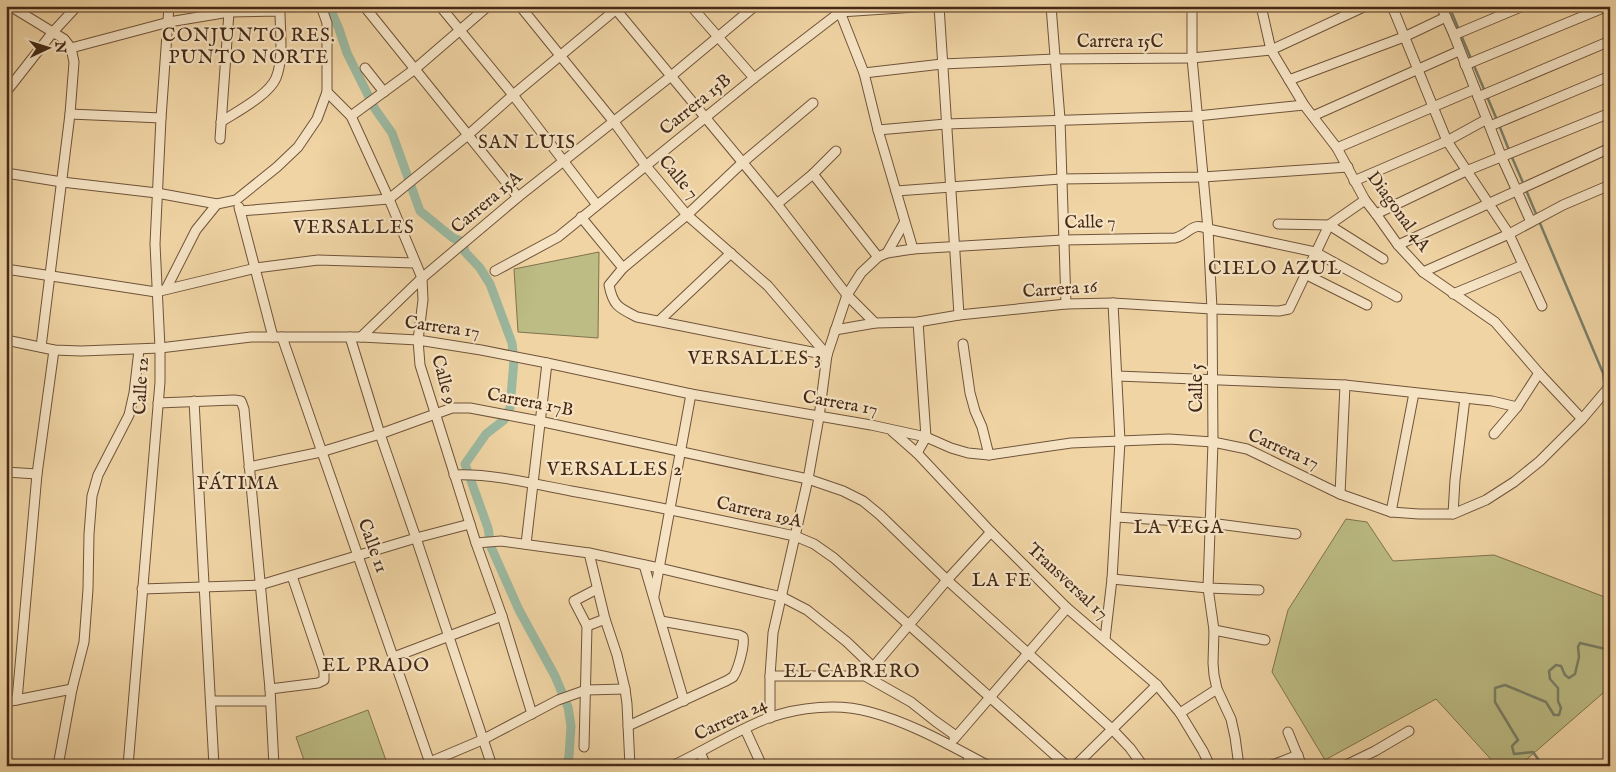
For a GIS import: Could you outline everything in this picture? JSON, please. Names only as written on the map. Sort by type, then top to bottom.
[{"type":"street","points":[[10,6],[64,39],[71,48],[74,62],[70,114],[41,347]]},
{"type":"street","points":[[6,92],[76,6]]},
{"type":"street","name":"Calle 12","points":[[128,766],[158,403],[160,348],[156,292],[157,193],[170,6]]},
{"type":"street","points":[[6,173],[62,182],[157,193],[217,204],[236,200],[277,167],[298,146],[318,119],[327,92],[327,23],[321,6]]},
{"type":"street","points":[[364,6],[518,197]]},
{"type":"street","points":[[440,6],[513,95],[596,205]]},
{"type":"street","points":[[351,116],[415,69],[488,6]]},
{"type":"street","name":"Calle 7","points":[[520,6],[687,215],[768,286],[827,355]]},
{"type":"street","points":[[690,6],[754,78]]},
{"type":"street","name":"Carrera 15A","points":[[361,337],[422,278],[469,238],[670,77],[755,6]]},
{"type":"street","points":[[913,249],[878,130],[864,73],[837,9],[932,6]]},
{"type":"street","points":[[939,6],[959,315]]},
{"type":"street","points":[[1051,6],[1060,119],[1066,304]]},
{"type":"street","name":"Calle 5","points":[[1192,6],[1192,58],[1208,229],[1212,309],[1213,442],[1208,588],[1214,630],[1213,663],[1217,689],[1231,719],[1239,766]]},
{"type":"street","name":"Diagonal 4A","points":[[1260,6],[1271,50],[1304,105],[1337,148],[1365,200],[1398,245],[1423,272],[1495,322],[1582,419]]},
{"type":"street","name":"Carrera 15C","points":[[864,73],[942,64],[1055,58],[1192,58],[1271,50],[1366,6]]},
{"type":"street","points":[[1392,6],[1447,141],[1509,234],[1542,306]]},
{"type":"street","points":[[1441,6],[1446,18],[1459,33],[1459,51],[1471,62],[1494,123],[1502,158],[1517,190],[1536,220]]},
{"type":"street","points":[[1459,33],[1523,6]]},
{"type":"street","points":[[1471,62],[1608,6]]},
{"type":"street","points":[[240,211],[389,199],[468,135],[617,8],[670,77],[777,204],[847,294],[875,324]]},
{"type":"street","name":"Carrera 15B","points":[[494,271],[558,236],[837,9]]},
{"type":"street","points":[[71,48],[169,22],[229,12],[280,11],[280,63],[275,80],[265,91],[221,122]]},
{"type":"street","points":[[220,139],[229,12]]},
{"type":"street","points":[[1289,80],[1404,37],[1446,18]]},
{"type":"street","points":[[1337,148],[1433,108],[1482,92],[1610,42]]},
{"type":"street","points":[[1313,116],[1459,51]]},
{"type":"street","points":[[365,68],[384,92]]},
{"type":"street","points":[[1354,181],[1447,141],[1610,76]]},
{"type":"street","name":"Calle 9","points":[[327,92],[351,116],[422,278],[423,300],[418,340],[420,365],[435,413],[459,475],[476,544],[502,616],[532,714]]},
{"type":"street","points":[[814,103],[742,163],[687,215],[623,268],[609,285],[611,295],[619,308],[637,317],[827,355]]},
{"type":"street","points":[[878,130],[946,124],[1197,116],[1304,105]]},
{"type":"street","points":[[1376,214],[1466,171],[1610,113]]},
{"type":"street","points":[[70,114],[161,118]]},
{"type":"street","points":[[1398,245],[1610,148]]},
{"type":"street","points":[[777,204],[813,174],[836,151]]},
{"type":"street","points":[[896,191],[1061,179],[1203,177],[1348,167]]},
{"type":"street","points":[[813,174],[878,256]]},
{"type":"street","points":[[1423,272],[1509,234],[1563,204],[1610,185]]},
{"type":"street","name":"Calle 11","points":[[236,200],[278,337],[359,556],[430,764]]},
{"type":"street","points":[[1365,200],[1329,225],[1305,274],[1367,305]]},
{"type":"street","points":[[166,289],[196,230],[217,204]]},
{"type":"street","points":[[581,217],[623,268]]},
{"type":"street","points":[[887,253],[904,223]]},
{"type":"street","points":[[1278,224],[1329,225],[1383,260]]},
{"type":"street","name":"Calle 7","points":[[770,718],[770,676],[774,633],[808,479],[827,355],[847,294],[861,273],[878,256],[913,249],[954,245],[1063,240],[1175,238],[1182,236],[1195,226],[1201,226],[1315,252],[1397,298]]},
{"type":"street","points":[[660,322],[731,252]]},
{"type":"street","points":[[6,269],[156,292],[256,268],[318,260],[415,263]]},
{"type":"street","points":[[1453,294],[1522,264]]},
{"type":"street","name":"Carrera 16","points":[[835,330],[1066,304],[1113,303],[1279,311],[1289,309],[1305,274]]},
{"type":"street","points":[[1105,639],[1112,579],[1120,441],[1113,303]]},
{"type":"street","points":[[917,454],[926,437],[918,322]]},
{"type":"street","name":"Carrera 17","points":[[6,340],[54,350],[81,352],[139,350],[216,340],[278,337],[361,337],[418,340],[524,358],[691,394],[871,425],[891,431],[926,437],[968,453],[989,455],[1071,443],[1169,439],[1213,442],[1247,449],[1340,494],[1391,512],[1419,514],[1453,514],[1486,500],[1514,482],[1540,461],[1582,419],[1610,386]]},
{"type":"street","points":[[350,337],[380,434],[492,766]]},
{"type":"street","points":[[963,344],[970,393],[982,427],[989,455]]},
{"type":"street","points":[[17,700],[37,474],[54,350]]},
{"type":"street","points":[[58,766],[72,689],[84,642],[92,496],[98,475],[129,415],[134,393],[139,350]]},
{"type":"street","points":[[526,544],[547,363]]},
{"type":"street","points":[[1494,434],[1516,407],[1539,373]]},
{"type":"street","points":[[1117,376],[1345,386],[1492,401],[1516,407]]},
{"type":"street","points":[[1340,494],[1345,386]]},
{"type":"street","points":[[1391,512],[1414,393]]},
{"type":"street","points":[[654,596],[691,394]]},
{"type":"street","points":[[1453,514],[1455,480],[1465,398]]},
{"type":"street","points":[[158,403],[242,401],[270,689],[274,766]]},
{"type":"street","points":[[194,402],[214,766]]},
{"type":"street","name":"Carrera 17B","points":[[249,467],[321,452],[380,434],[452,408],[470,408],[680,451],[825,484],[863,501],[880,515],[947,580],[1112,729],[1130,748],[1143,766]]},
{"type":"street","name":"Transversal 17","points":[[891,431],[917,454],[1067,608],[1157,685],[1180,713],[1210,766]]},
{"type":"street","points":[[6,472],[37,474]]},
{"type":"street","name":"Carrera 19A","points":[[459,475],[476,475],[532,484],[670,509],[795,536],[814,544],[834,558],[1067,766]]},
{"type":"street","points":[[1116,517],[1210,523],[1296,534]]},
{"type":"street","points":[[142,589],[260,585],[416,538],[470,524]]},
{"type":"street","points":[[866,676],[908,624],[991,532]]},
{"type":"street","points":[[476,544],[488,541],[501,541],[589,553],[782,597],[807,610],[847,642],[872,667]]},
{"type":"street","points":[[589,553],[604,619],[617,655],[625,689],[630,766]]},
{"type":"street","points":[[644,565],[684,701]]},
{"type":"street","points":[[270,689],[318,683],[324,680],[324,671],[292,576]]},
{"type":"street","points":[[1112,579],[1208,588],[1259,590]]},
{"type":"street","points":[[584,747],[587,626],[574,601],[598,589]]},
{"type":"street","points":[[949,745],[1067,608]]},
{"type":"street","points":[[394,658],[502,616]]},
{"type":"street","points":[[587,626],[604,619]]},
{"type":"street","points":[[628,726],[732,678],[736,670],[744,642],[743,637],[661,621]]},
{"type":"street","points":[[1214,630],[1265,640]]},
{"type":"street","points":[[770,676],[866,676],[911,702],[956,736]]},
{"type":"street","points":[[1075,766],[1157,685]]},
{"type":"street","points":[[6,702],[72,689]]},
{"type":"street","points":[[430,764],[563,699],[586,690],[625,689]]},
{"type":"street","points":[[1180,713],[1217,689]]},
{"type":"street","points":[[211,701],[270,701]]},
{"type":"street","name":"Carrera 24","points":[[672,766],[770,718],[795,711],[813,709],[853,709],[882,716],[949,745],[989,766]]},
{"type":"street","points":[[927,735],[934,721]]},
{"type":"street","points":[[745,729],[762,766]]},
{"type":"street","points":[[1344,766],[1376,751],[1409,731]]},
{"type":"street","points":[[1288,732],[1302,766]]},
{"type":"street","points":[[700,752],[706,766]]},
{"type":"street","points":[[1270,766],[1298,755]]},
{"type":"street","points":[[968,766],[969,756]]},
{"type":"green space","points":[[599,252],[598,338],[518,332],[514,269]]},
{"type":"green space","points":[[1346,519],[1367,522],[1393,561],[1494,555],[1610,599],[1610,687],[1519,766],[1497,766],[1436,699],[1325,760],[1272,672],[1288,610]]},
{"type":"green space","points":[[368,710],[388,766],[306,766],[296,737]]},
{"type":"waterway","points":[[329,6],[347,53],[375,109],[392,133],[420,211],[453,238],[463,242],[465,252],[480,268],[490,284],[512,343],[514,360],[510,408],[504,420],[486,434],[465,464],[488,528],[491,547],[519,610],[555,676],[568,707],[571,726],[567,766]]},
{"type":"waterway","points":[[1449,6],[1459,30]]},
{"type":"waterway","points":[[1461,35],[1497,120]]},
{"type":"waterway","points":[[1499,125],[1509,150]]},
{"type":"waterway","points":[[1511,155],[1524,185]]},
{"type":"waterway","points":[[1526,190],[1603,373],[1605,386]]},
{"type":"waterway","points":[[1537,766],[1538,759],[1533,752],[1514,754],[1512,746],[1518,740],[1495,702],[1495,688],[1505,685],[1546,702],[1554,715],[1559,715],[1561,708],[1558,701],[1558,688],[1550,679],[1549,671],[1556,665],[1561,666],[1565,675],[1569,678],[1575,674],[1580,643],[1610,650]]},
{"type":"district","name":"CONJUNTO RES. PUNTO NORTE","points":[[249,47]]},
{"type":"district","name":"SAN LUIS","points":[[527,143]]},
{"type":"district","name":"VERSALLES","points":[[354,228]]},
{"type":"district","name":"CIELO AZUL","points":[[1275,269]]},
{"type":"district","name":"VERSALLES 3","points":[[755,359]]},
{"type":"district","name":"VERSALLES 2","points":[[615,470]]},
{"type":"district","name":"FÁTIMA","points":[[238,484]]},
{"type":"district","name":"LA VEGA","points":[[1179,528]]},
{"type":"district","name":"LA FE","points":[[1002,581]]},
{"type":"district","name":"EL PRADO","points":[[376,666]]},
{"type":"district","name":"EL CABRERO","points":[[852,672]]}]
